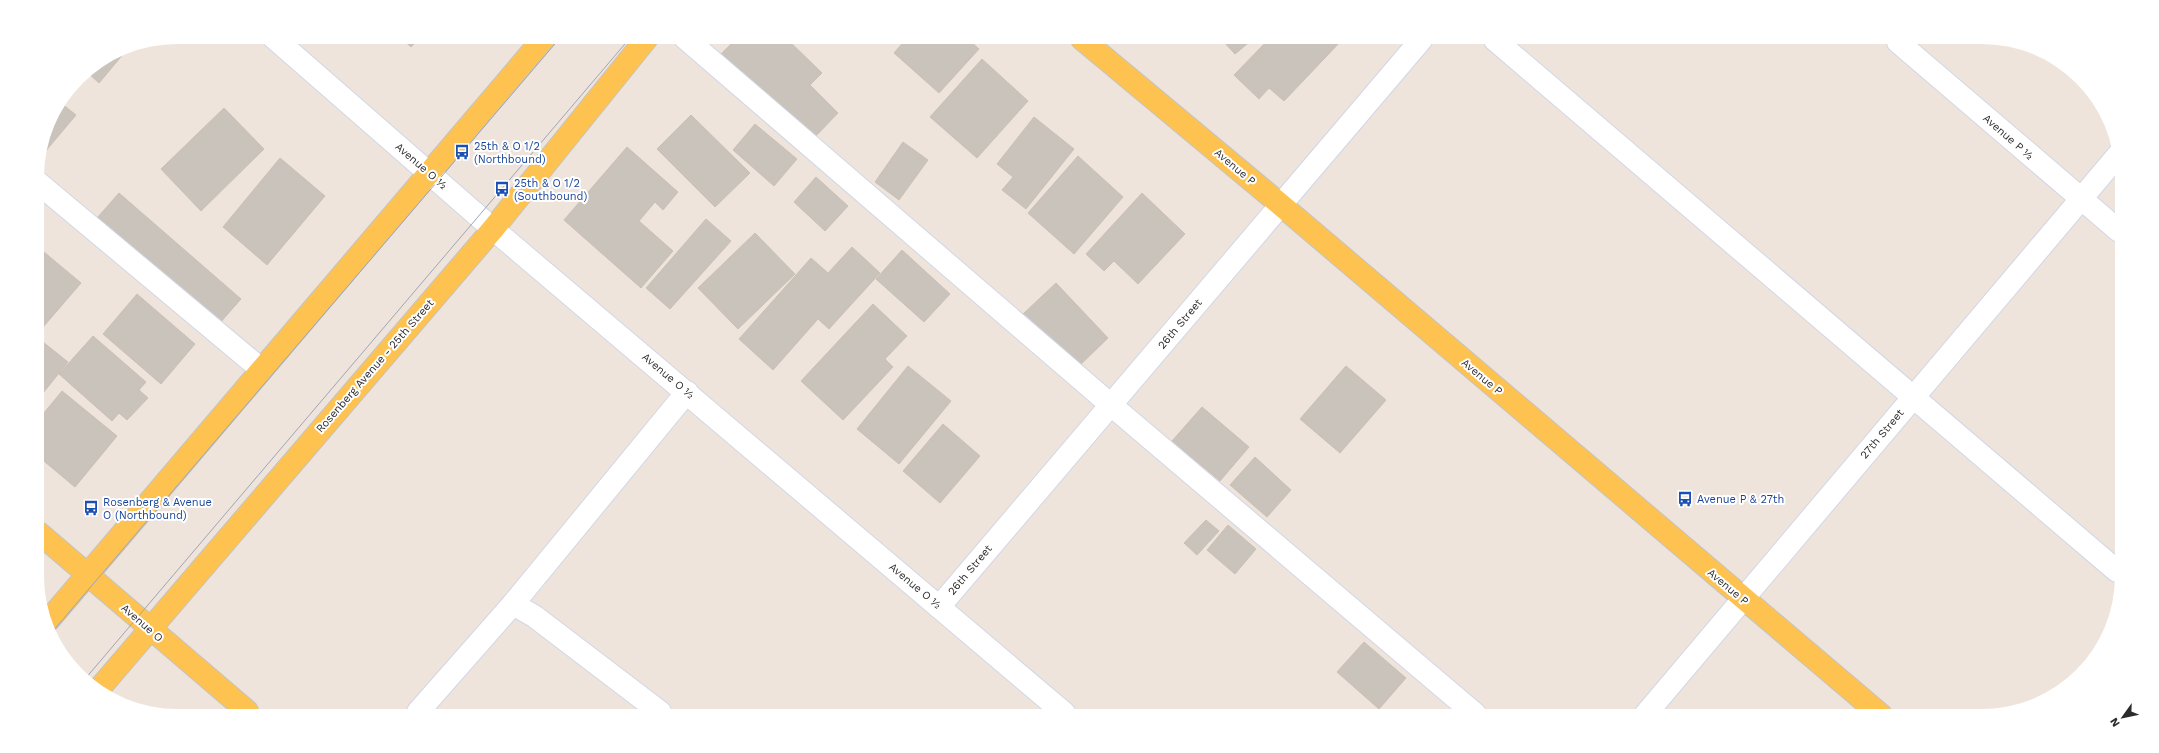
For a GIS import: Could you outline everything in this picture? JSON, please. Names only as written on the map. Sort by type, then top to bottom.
[{"type":"main road","points":[[51,618],[428,172],[539,44]]},
{"type":"main road","name":"Rosenberg Avenue - 25th Street","points":[[102,686],[493,229],[643,44]]},
{"type":"main road","name":"Avenue P","points":[[1088,44],[1281,205],[1743,600],[1873,709]]},
{"type":"main road","name":"Avenue O","points":[[44,537],[150,630],[245,709]]},
{"type":"street","name":"Avenue O ½","points":[[281,44],[493,229],[688,392],[1059,709]]},
{"type":"street","points":[[692,44],[1111,405],[1469,709]]},
{"type":"street","name":"26th Street","points":[[939,607],[1418,44]]},
{"type":"street","points":[[1500,44],[1914,396],[2115,569]]},
{"type":"street","name":"Avenue P ½","points":[[1900,44],[2115,228]]},
{"type":"street","name":"27th Street","points":[[1650,709],[2114,160]]},
{"type":"street","points":[[44,188],[262,370]]},
{"type":"street","points":[[421,709],[512,604],[688,392]]},
{"type":"street","points":[[512,604],[534,616],[656,709]]},
{"type":"building","points":[[731,44],[792,44],[822,73],[810,85],[838,113],[812,140],[720,55]]},
{"type":"building","points":[[902,44],[974,44],[979,49],[939,93],[894,53]]},
{"type":"building","points":[[1226,44],[1247,44],[1235,54]]},
{"type":"building","points":[[1264,44],[1338,44],[1284,101],[1269,88],[1259,99],[1234,75]]},
{"type":"building","points":[[121,57],[99,83],[91,75],[110,62]]},
{"type":"building","points":[[982,59],[1028,101],[977,158],[930,117]]},
{"type":"building","points":[[65,106],[76,115],[48,149],[54,126]]},
{"type":"building","points":[[224,108],[264,149],[201,211],[161,169]]},
{"type":"building","points":[[691,115],[750,173],[715,207],[657,149]]},
{"type":"building","points":[[1034,117],[1074,149],[1026,209],[1002,190],[1013,177],[997,164]]},
{"type":"building","points":[[755,124],[797,159],[774,186],[733,150]]},
{"type":"building","points":[[903,142],[928,160],[899,200],[875,182]]},
{"type":"building","points":[[627,147],[678,192],[663,210],[655,202],[639,221],[673,251],[641,288],[564,220]]},
{"type":"building","points":[[1078,156],[1123,197],[1074,254],[1028,213]]},
{"type":"building","points":[[280,158],[325,196],[267,265],[223,227]]},
{"type":"building","points":[[816,177],[848,206],[825,231],[794,202]]},
{"type":"building","points":[[119,193],[241,299],[219,324],[97,218]]},
{"type":"building","points":[[1142,193],[1185,234],[1138,284],[1114,261],[1104,271],[1086,254]]},
{"type":"building","points":[[706,219],[731,241],[670,309],[646,288]]},
{"type":"building","points":[[755,233],[795,274],[738,329],[698,288]]},
{"type":"building","points":[[852,247],[880,273],[829,329],[818,319],[773,370],[739,339],[811,258],[828,273]]},
{"type":"building","points":[[902,250],[950,294],[924,322],[876,279]]},
{"type":"building","points":[[44,252],[81,283],[44,326]]},
{"type":"building","points":[[1056,283],[1108,338],[1076,369],[1023,314]]},
{"type":"building","points":[[137,294],[195,344],[161,384],[103,334]]},
{"type":"building","points":[[873,304],[907,336],[885,359],[893,367],[843,420],[801,381]]},
{"type":"building","points":[[93,336],[146,382],[139,390],[148,398],[127,420],[119,413],[112,421],[59,374]]},
{"type":"building","points":[[44,343],[68,362],[44,392]]},
{"type":"building","points":[[908,366],[951,401],[899,464],[857,429]]},
{"type":"building","points":[[1346,366],[1386,400],[1340,453],[1300,419]]},
{"type":"building","points":[[62,391],[117,436],[75,487],[44,461],[44,413]]},
{"type":"building","points":[[1202,407],[1249,447],[1220,481],[1172,441]]},
{"type":"building","points":[[943,424],[980,456],[940,503],[903,471]]},
{"type":"building","points":[[1255,457],[1291,490],[1267,517],[1230,485]]},
{"type":"building","points":[[1206,520],[1219,531],[1197,555],[1184,543]]},
{"type":"building","points":[[1228,525],[1256,549],[1235,574],[1207,550]]},
{"type":"building","points":[[1364,642],[1406,678],[1379,709],[1337,672]]},
{"type":"tram line","points":[[55,629],[555,44]]},
{"type":"tram line","points":[[88,675],[625,44]]},
{"type":"place","name":"25th & O 1/2 (Northbound)","points":[[462,152]]},
{"type":"place","name":"25th & O 1/2 (Southbound)","points":[[502,189]]},
{"type":"place","name":"Avenue P & 27th","points":[[1685,499]]},
{"type":"place","name":"Rosenberg & Avenue O (Northbound)","points":[[91,508]]}]
